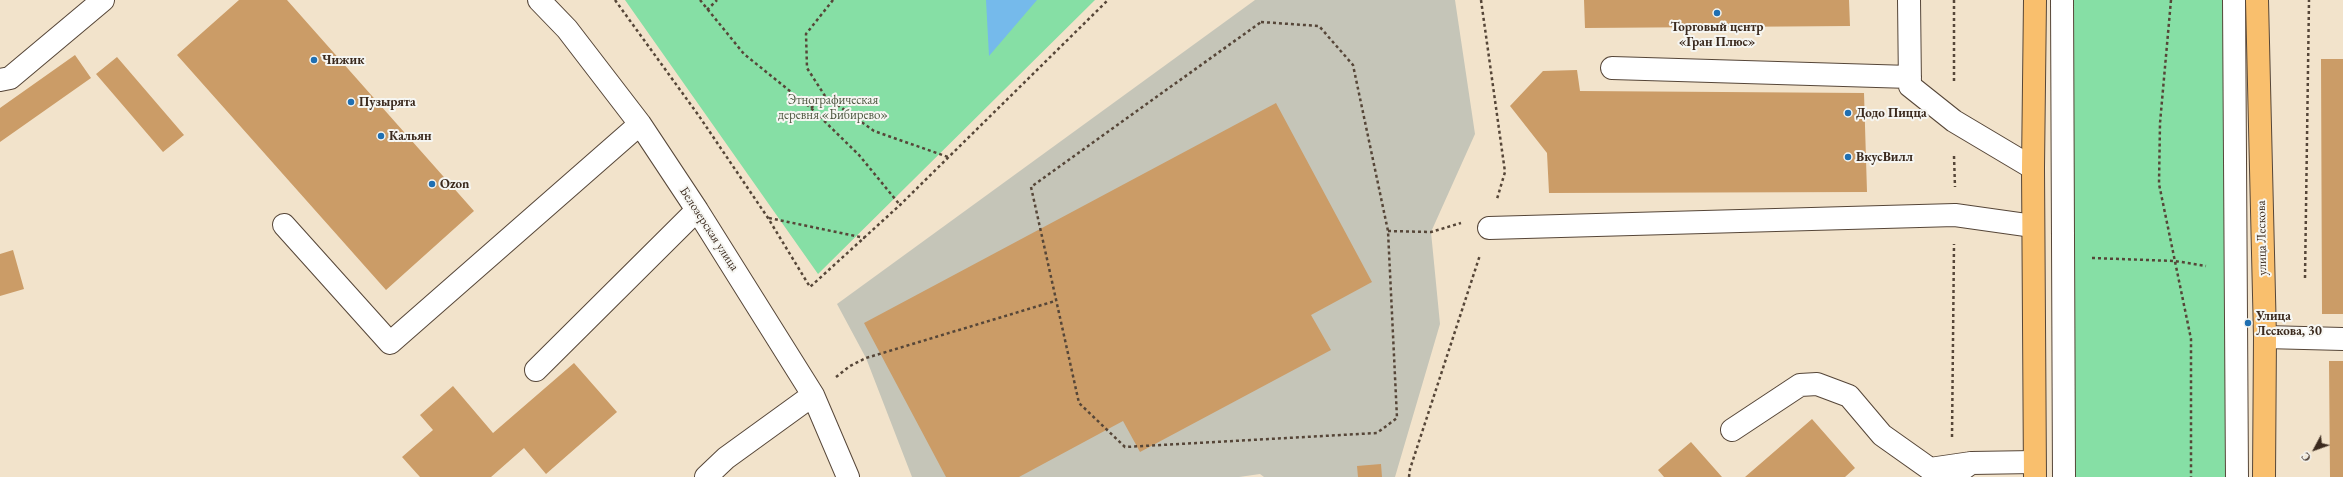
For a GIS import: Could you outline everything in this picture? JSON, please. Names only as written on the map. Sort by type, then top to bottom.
[{"type":"main road","points":[[2034,469],[2032,168],[2035,0]]},
{"type":"main road","name":"улица Лескова","points":[[2257,0],[2265,337],[2264,477]]},
{"type":"street","points":[[0,80],[10,78],[103,0]]},
{"type":"street","name":"Белозерская улица","points":[[539,0],[567,29],[640,124],[697,210],[813,395],[848,477]]},
{"type":"street","points":[[1909,0],[1910,86],[1954,121],[2032,168]]},
{"type":"street","points":[[2062,0],[2064,477]]},
{"type":"street","name":"улица Лескова","points":[[2234,0],[2237,477]]},
{"type":"street","points":[[1612,68],[1910,77]]},
{"type":"street","points":[[284,225],[390,343],[640,124]]},
{"type":"street","points":[[536,370],[697,210]]},
{"type":"street","points":[[1489,228],[1955,215],[2033,226]]},
{"type":"street","points":[[2265,337],[2343,339]]},
{"type":"street","points":[[1732,430],[1800,385],[1817,384],[1849,396],[1882,435],[1930,469],[1971,463],[2034,469]]},
{"type":"street","points":[[706,477],[726,458],[813,395]]},
{"type":"street","points":[[1952,477],[1971,463]]},
{"type":"path","points":[[615,0],[698,116],[768,218],[810,287],[900,206],[1108,0]]},
{"type":"path","points":[[700,0],[744,54],[812,108],[859,155],[900,206]]},
{"type":"path","points":[[707,10],[717,0]]},
{"type":"path","points":[[833,0],[806,34],[807,68],[825,96],[874,131],[948,157]]},
{"type":"path","points":[[1481,0],[1482,6]]},
{"type":"path","points":[[2171,0],[2160,123],[2159,184],[2191,339],[2191,477]]},
{"type":"path","points":[[2305,278],[2309,0]]},
{"type":"path","points":[[1261,22],[1319,26],[1353,65],[1388,231],[1397,418],[1377,433],[1125,447],[1079,403],[1055,301],[1031,187],[1261,22]]},
{"type":"path","points":[[812,108],[825,96]]},
{"type":"path","points":[[768,218],[865,238]]},
{"type":"path","points":[[1388,231],[1431,232],[1466,222]]},
{"type":"path","points":[[2088,258],[2175,261],[2211,267]]},
{"type":"path","points":[[813,395],[850,366],[866,358],[1055,301]]},
{"type":"shaded area","points":[[1255,0],[1455,0],[1475,134],[1431,232],[1440,324],[1395,477],[1264,477],[1260,474],[1239,477],[912,477],[866,358],[837,304]]},
{"type":"green space","name":"Этнографическая деревня «Бибирево»","points":[[625,0],[1095,0],[818,274]]},
{"type":"green space","points":[[2073,0],[2223,0],[2226,477],[2074,477]]},
{"type":"water","points":[[986,0],[1037,0],[989,56]]},
{"type":"building","points":[[239,0],[287,0],[474,211],[386,290],[177,55]]},
{"type":"building","name":"Торговый центр «Гран Плюс»","points":[[1584,0],[1849,0],[1850,26],[1585,28]]},
{"type":"building","points":[[75,55],[91,78],[0,142],[0,108]]},
{"type":"building","points":[[117,57],[184,135],[163,152],[96,74]]},
{"type":"building","points":[[2321,59],[2343,59],[2343,314],[2322,314]]},
{"type":"building","points":[[1577,70],[1580,91],[1864,93],[1867,192],[1549,193],[1547,153],[1510,106],[1543,71]]},
{"type":"building","points":[[1276,103],[1372,282],[1311,315],[1331,350],[1140,452],[1123,421],[1019,477],[946,477],[864,323]]},
{"type":"building","points":[[13,250],[24,289],[0,296],[0,254]]},
{"type":"building","points":[[2329,361],[2343,361],[2343,477],[2330,477]]},
{"type":"building","points":[[574,363],[617,412],[546,474],[524,448],[491,477],[420,477],[402,457],[433,430],[420,415],[453,386],[493,433]]},
{"type":"building","points":[[1812,419],[1855,468],[1845,477],[1745,477]]},
{"type":"building","points":[[1691,442],[1722,477],[1664,477],[1658,470]]},
{"type":"building","points":[[1381,464],[1382,477],[1358,477],[1357,466]]},
{"type":"place","name":"Торговый центр «Гран Плюс»","points":[[1717,13]]},
{"type":"place","name":"Чижик","points":[[314,60]]},
{"type":"place","name":"Пузырята","points":[[351,102]]},
{"type":"place","name":"Додо Пицца","points":[[1848,113]]},
{"type":"place","name":"Кальян","points":[[381,136]]},
{"type":"place","name":"ВкусВилл","points":[[1848,157]]},
{"type":"place","name":"Ozon","points":[[432,184]]},
{"type":"place","name":"Улица Лескова, 30","points":[[2248,323]]}]
